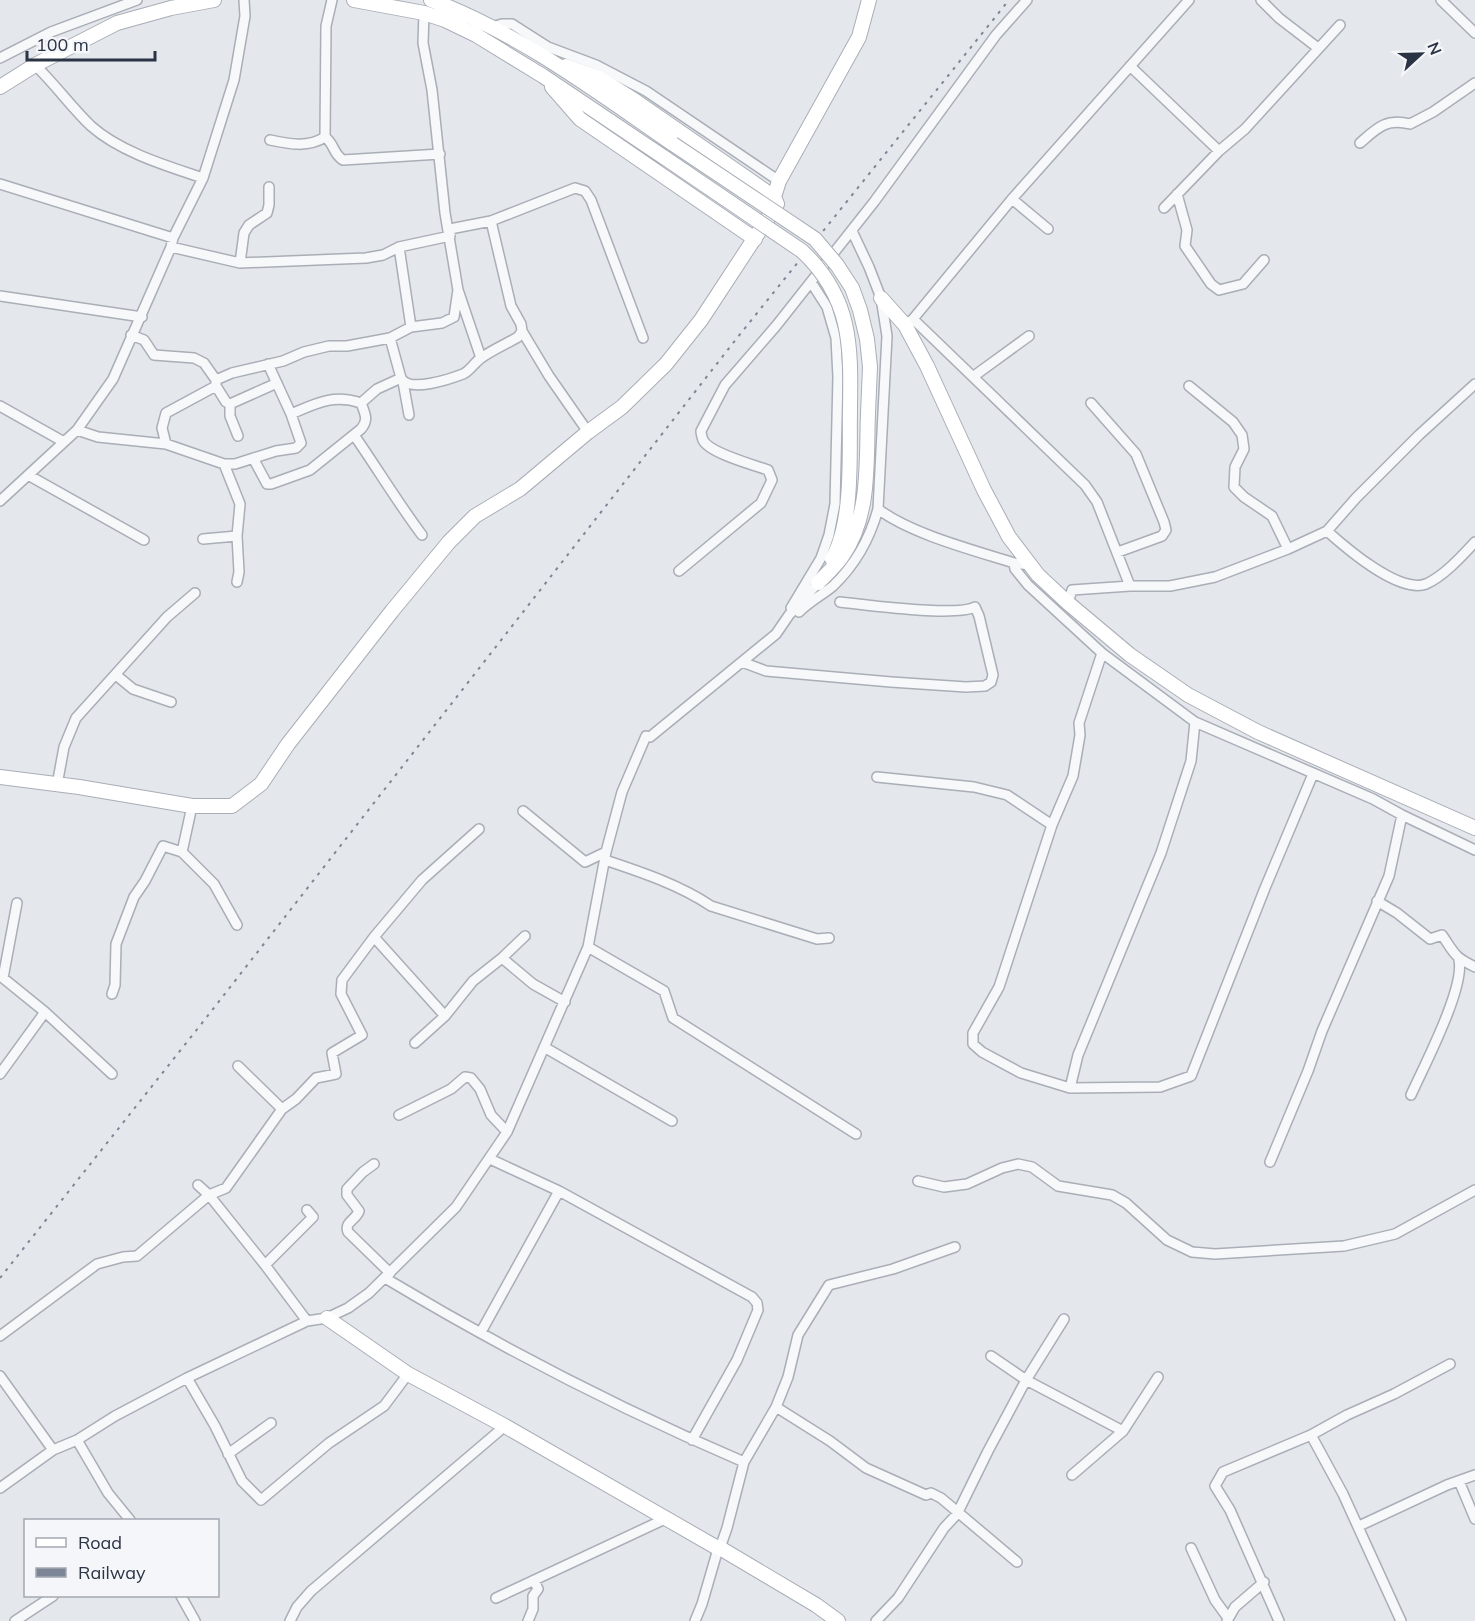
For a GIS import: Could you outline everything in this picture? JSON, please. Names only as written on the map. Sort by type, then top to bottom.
[{"type":"main road","points":[[0,87],[117,23],[171,8],[214,0]]},
{"type":"main road","points":[[354,0],[424,13],[476,35],[543,76],[665,158],[802,251],[818,266],[831,286],[842,312],[851,359],[848,495],[842,534],[835,554],[818,583]]},
{"type":"main road","points":[[431,0],[492,27],[551,63],[815,239],[837,265],[852,288],[867,339],[870,367],[865,499],[855,532],[843,556],[818,583]]},
{"type":"main road","points":[[774,197],[779,181],[859,37],[869,0]]},
{"type":"main road","points":[[0,777],[192,806],[232,806],[261,784],[288,744],[392,610],[449,542],[475,516],[520,489],[588,432],[622,407],[666,364],[701,320],[777,204],[774,197],[599,78],[574,68],[551,63]]},
{"type":"main road","points":[[543,76],[580,119],[755,239]]},
{"type":"main road","points":[[881,298],[909,322],[984,490],[1009,537],[1029,565],[1068,603],[1130,655],[1209,707],[1258,732],[1475,828]]},
{"type":"main road","points":[[327,1318],[408,1374],[505,1426],[719,1548],[816,1605],[838,1621]]},
{"type":"street","points":[[0,58],[51,32],[136,0]]},
{"type":"street","points":[[0,501],[77,430],[113,379],[131,335],[142,317],[172,242],[203,177],[234,80],[244,16],[244,0]]},
{"type":"street","points":[[325,137],[326,26],[332,0]]},
{"type":"street","points":[[679,571],[761,503],[772,480],[768,470],[709,447],[703,441],[701,431],[725,385],[776,326],[852,231],[908,158],[996,35],[1027,0]]},
{"type":"street","points":[[1130,586],[1097,502],[1085,485],[974,376],[909,322],[1012,199],[1189,0]]},
{"type":"street","points":[[1261,0],[1279,18],[1318,48]]},
{"type":"street","points":[[1441,0],[1475,33]]},
{"type":"street","points":[[113,9],[117,23]]},
{"type":"street","points":[[424,13],[423,43],[440,154],[445,213],[458,290],[480,358]]},
{"type":"street","points":[[492,27],[512,24],[548,47],[596,65],[646,91],[779,181]]},
{"type":"street","points":[[1164,208],[1219,151],[1245,129],[1340,25]]},
{"type":"street","points":[[35,66],[51,80],[92,127],[128,150],[203,177]]},
{"type":"street","points":[[1130,66],[1219,151]]},
{"type":"street","points":[[1360,143],[1381,125],[1410,124],[1433,112],[1475,83]]},
{"type":"street","points":[[270,140],[293,145],[316,142],[325,137]]},
{"type":"street","points":[[325,137],[331,141],[337,156],[343,160],[440,154]]},
{"type":"street","points":[[0,184],[240,263],[366,258],[383,255],[399,247],[450,236]]},
{"type":"street","points":[[240,263],[244,233],[249,225],[267,213],[268,187]]},
{"type":"street","points":[[450,236],[450,230],[491,221],[575,188],[585,191],[599,219],[643,338]]},
{"type":"street","points":[[1177,194],[1187,230],[1185,246],[1211,284],[1219,290],[1243,284],[1264,260]]},
{"type":"street","points":[[1012,199],[1048,229]]},
{"type":"street","points":[[491,221],[511,306],[521,324],[522,331],[549,376],[588,432]]},
{"type":"street","points":[[0,1488],[53,1450],[77,1440],[115,1416],[187,1378],[308,1321],[327,1318],[360,1300],[456,1207],[490,1159],[507,1132],[588,947],[606,856],[622,792],[646,736],[650,737],[776,634],[806,605],[832,586],[853,563],[872,531],[878,509],[887,336],[881,298],[852,231]]},
{"type":"street","points":[[399,247],[411,327]]},
{"type":"street","points":[[776,634],[821,558],[829,535],[835,504],[838,377],[836,338],[827,307],[811,282]]},
{"type":"street","points":[[166,444],[162,428],[166,413],[232,373],[283,362],[304,352],[329,346],[347,346],[390,338],[411,327],[442,323],[454,317],[458,290]]},
{"type":"street","points":[[0,296],[142,317]]},
{"type":"street","points":[[361,403],[377,388],[402,380],[412,385],[424,385],[465,373],[480,358],[518,337],[522,331]]},
{"type":"street","points":[[131,335],[144,340],[154,355],[194,358],[204,363],[226,402],[230,404]]},
{"type":"street","points":[[974,376],[1029,336]]},
{"type":"street","points":[[390,338],[409,415]]},
{"type":"street","points":[[77,430],[98,437],[166,444],[225,464],[235,464],[276,451],[296,448],[301,443],[291,414],[268,364]]},
{"type":"street","points":[[230,404],[277,383]]},
{"type":"street","points":[[1068,603],[1072,590],[1170,586],[1215,577],[1288,549],[1327,531],[1356,498],[1419,435],[1475,384]]},
{"type":"street","points":[[1190,386],[1233,422],[1242,435],[1244,449],[1235,467],[1234,487],[1244,497],[1272,516],[1288,549]]},
{"type":"street","points":[[253,458],[267,484],[271,484],[310,470],[366,423],[366,415],[361,403],[347,398],[320,402],[291,414]]},
{"type":"street","points":[[1091,403],[1136,454],[1166,530],[1162,536],[1118,552]]},
{"type":"street","points":[[230,404],[230,416],[238,436]]},
{"type":"street","points":[[0,406],[64,442]]},
{"type":"street","points":[[354,435],[382,475],[392,495],[423,535]]},
{"type":"street","points":[[225,464],[240,504],[237,582]]},
{"type":"street","points":[[28,475],[144,540]]},
{"type":"street","points":[[878,509],[890,518],[918,530],[1014,563],[1029,565]]},
{"type":"street","points":[[1327,531],[1345,547],[1393,579],[1413,586],[1425,584],[1437,577],[1475,542]]},
{"type":"street","points":[[203,539],[237,536]]},
{"type":"street","points":[[1014,563],[1015,569],[1028,585],[1102,653],[1195,722],[1373,800],[1475,850]]},
{"type":"street","points":[[776,634],[789,615],[818,583]]},
{"type":"street","points":[[57,785],[64,747],[76,718],[167,616],[195,593]]},
{"type":"street","points":[[742,662],[766,670],[891,682],[966,687],[985,686],[992,682],[993,675],[975,607],[958,611],[840,603]]},
{"type":"street","points":[[1102,653],[1079,723],[1080,735],[1073,776],[1052,825],[999,987],[973,1033],[974,1044],[982,1052],[1021,1073],[1070,1088],[1160,1087],[1191,1076],[1265,888],[1313,774]]},
{"type":"street","points":[[116,675],[132,689],[171,702]]},
{"type":"street","points":[[1070,1088],[1078,1055],[1161,853],[1191,761],[1195,722]]},
{"type":"street","points":[[876,777],[974,787],[1007,795],[1052,825]]},
{"type":"street","points":[[182,852],[192,806]]},
{"type":"street","points":[[523,811],[585,861],[606,856],[699,898],[711,906],[817,939],[829,938]]},
{"type":"street","points":[[1270,1162],[1308,1071],[1322,1030],[1389,876],[1402,815]]},
{"type":"street","points":[[0,1336],[97,1264],[137,1256],[209,1195],[226,1188],[282,1109],[296,1099],[316,1078],[336,1074],[332,1053],[362,1035],[341,994],[342,980],[374,937],[422,880],[479,829]]},
{"type":"street","points":[[112,994],[115,985],[116,944],[134,897],[163,846],[182,852],[214,884],[237,924]]},
{"type":"street","points":[[1377,901],[1397,913],[1430,939],[1442,935],[1453,954],[1466,965],[1449,1011],[1411,1095]]},
{"type":"street","points":[[18,903],[3,978],[45,1012],[112,1074]]},
{"type":"street","points":[[415,1042],[445,1016],[473,981],[525,936]]},
{"type":"street","points":[[374,937],[445,1016]]},
{"type":"street","points":[[588,947],[664,991],[673,1018],[856,1134]]},
{"type":"street","points":[[502,958],[533,984],[565,1002]]},
{"type":"street","points":[[0,1074],[45,1012]]},
{"type":"street","points":[[544,1047],[672,1121]]},
{"type":"street","points":[[238,1066],[282,1109]]},
{"type":"street","points":[[399,1115],[451,1089],[465,1077],[471,1078],[480,1089],[491,1115],[507,1132]]},
{"type":"street","points":[[490,1159],[559,1191],[752,1296],[757,1303],[758,1310],[737,1360],[692,1440]]},
{"type":"street","points":[[374,1164],[347,1189],[347,1195],[360,1211],[347,1224],[347,1228],[387,1276],[437,1310],[576,1384],[692,1440],[744,1462]]},
{"type":"street","points":[[918,1181],[944,1187],[967,1184],[1002,1168],[1018,1164],[1032,1167],[1058,1186],[1112,1195],[1126,1203],[1167,1240],[1192,1252],[1215,1254],[1344,1246],[1395,1234],[1475,1190]]},
{"type":"street","points":[[198,1185],[209,1195],[265,1264],[308,1321]]},
{"type":"street","points":[[480,1332],[559,1191]]},
{"type":"street","points":[[265,1264],[313,1217],[306,1210]]},
{"type":"street","points":[[695,1621],[727,1528],[744,1462],[776,1407],[788,1377],[798,1335],[829,1285],[893,1269],[955,1248]]},
{"type":"street","points":[[876,1621],[898,1598],[944,1528],[957,1514],[1026,1380],[1064,1319]]},
{"type":"street","points":[[991,1356],[1026,1380],[1123,1431]]},
{"type":"street","points":[[1279,1621],[1264,1582],[1230,1510],[1215,1486],[1223,1472],[1311,1435],[1450,1364]]},
{"type":"street","points":[[187,1378],[215,1426],[242,1481],[261,1500],[329,1443],[384,1406],[408,1374]]},
{"type":"street","points":[[0,1376],[53,1450]]},
{"type":"street","points":[[1072,1475],[1123,1431],[1158,1377]]},
{"type":"street","points":[[776,1407],[830,1441],[866,1468],[926,1495],[931,1493],[937,1496],[1017,1562]]},
{"type":"street","points":[[228,1454],[271,1423]]},
{"type":"street","points":[[290,1621],[297,1607],[311,1591],[505,1426]]},
{"type":"street","points":[[1311,1435],[1344,1494],[1401,1621]]},
{"type":"street","points":[[77,1440],[108,1493],[128,1519]]},
{"type":"street","points":[[1359,1526],[1447,1485],[1475,1475]]},
{"type":"street","points":[[1459,1481],[1475,1519]]},
{"type":"street","points":[[496,1598],[665,1518]]},
{"type":"street","points":[[1191,1548],[1227,1620],[1235,1606],[1264,1582]]},
{"type":"street","points":[[528,1621],[533,1609],[533,1596],[538,1589],[534,1580]]},
{"type":"street","points":[[15,1621],[51,1597]]},
{"type":"street","points":[[182,1597],[195,1621]]},
{"type":"railway","points":[[0,1278],[737,338],[1009,0]]}]
